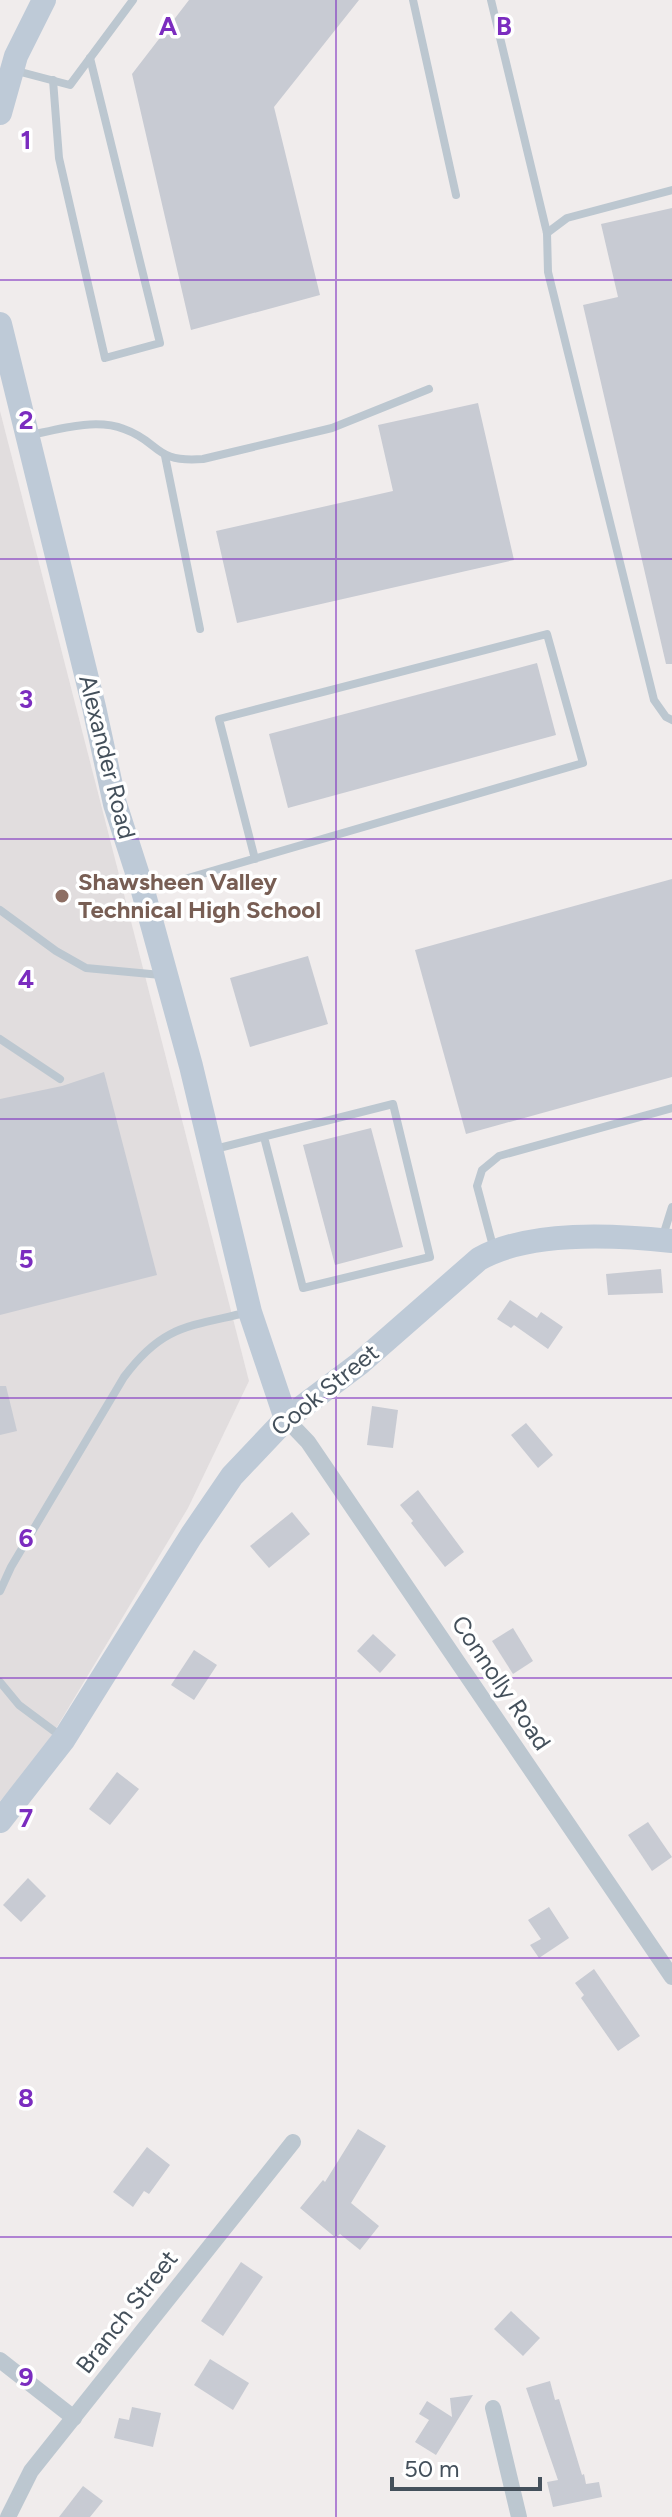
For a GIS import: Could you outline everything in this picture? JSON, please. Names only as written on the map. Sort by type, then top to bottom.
[{"type":"street","points":[[0,113],[12,70],[37,5]]},
{"type":"street","name":"Alexander Road","points":[[0,324],[115,804],[143,891],[191,1066],[250,1312],[286,1419]]},
{"type":"street","name":"Cook Street","points":[[0,1821],[64,1739],[216,1500],[242,1465],[286,1419],[359,1364],[479,1259],[494,1251],[554,1240],[635,1237],[667,1240]]},
{"type":"street","name":"Connolly Road","points":[[286,1419],[308,1442],[672,1977]]},
{"type":"street","name":"Branch Street","points":[[8,2517],[31,2471],[293,2142]]},
{"type":"street","points":[[0,2360],[74,2418]]},
{"type":"street","points":[[493,2408],[519,2517]]},
{"type":"lane","points":[[12,70],[70,85],[133,0]]},
{"type":"lane","points":[[413,0],[456,195]]},
{"type":"lane","points":[[491,0],[547,233],[548,272],[633,621],[654,700],[666,717],[672,720]]},
{"type":"lane","points":[[53,80],[59,158],[105,358],[160,343],[90,58]]},
{"type":"lane","points":[[547,233],[567,218],[672,190]]},
{"type":"lane","points":[[26,436],[103,425],[124,429],[165,456],[183,461],[203,459],[332,428],[429,389]]},
{"type":"lane","points":[[165,456],[200,629]]},
{"type":"lane","points":[[143,891],[255,859],[583,763],[547,634],[219,719],[255,859]]},
{"type":"lane","points":[[0,910],[56,951],[86,968],[166,975]]},
{"type":"lane","points":[[0,1039],[60,1079]]},
{"type":"lane","points":[[210,1150],[393,1104],[430,1257],[303,1288],[264,1137]]},
{"type":"lane","points":[[494,1251],[477,1186],[482,1170],[499,1156],[672,1108]]},
{"type":"lane","points":[[667,1240],[672,1207]]},
{"type":"lane","points":[[0,1591],[11,1567],[116,1391],[144,1352],[165,1335],[250,1312]]},
{"type":"lane","points":[[0,1682],[19,1705],[64,1739]]},
{"type":"shaded area","name":"Shawsheen Valley Technical High School","points":[[0,411],[249,1381],[188,1508],[39,1757],[0,1801]]},
{"type":"building","points":[[189,0],[359,0],[274,107],[320,295],[191,330],[132,74]]},
{"type":"building","points":[[672,208],[672,664],[666,664],[583,305],[618,297],[601,224]]},
{"type":"building","points":[[478,403],[514,560],[237,623],[216,531],[393,491],[378,425]]},
{"type":"building","points":[[537,663],[556,735],[288,808],[269,734]]},
{"type":"building","points":[[672,879],[672,1077],[466,1134],[415,950]]},
{"type":"building","points":[[308,956],[328,1024],[250,1047],[230,978]]},
{"type":"building","points":[[104,1072],[157,1275],[0,1315],[0,1099],[62,1086]]},
{"type":"building","points":[[371,1128],[403,1247],[335,1265],[303,1145]]},
{"type":"building","points":[[661,1269],[663,1293],[608,1295],[606,1274]]},
{"type":"building","points":[[510,1300],[537,1318],[541,1312],[563,1327],[548,1349],[514,1325],[511,1328],[497,1319]]},
{"type":"building","points":[[0,1386],[6,1386],[17,1431],[0,1435]]},
{"type":"building","points":[[372,1406],[398,1410],[393,1448],[367,1445]]},
{"type":"building","points":[[526,1423],[553,1455],[538,1468],[511,1435]]},
{"type":"building","points":[[418,1490],[464,1552],[445,1567],[400,1505]]},
{"type":"building","points":[[292,1512],[310,1534],[269,1568],[250,1546]]},
{"type":"building","points":[[513,1628],[533,1661],[513,1674],[492,1641]]},
{"type":"building","points":[[373,1634],[396,1655],[380,1673],[357,1651]]},
{"type":"building","points":[[194,1650],[217,1665],[194,1700],[171,1685]]},
{"type":"building","points":[[117,1772],[139,1789],[110,1825],[89,1809]]},
{"type":"building","points":[[648,1822],[672,1857],[652,1871],[628,1835]]},
{"type":"building","points":[[28,1878],[46,1896],[21,1922],[3,1905]]},
{"type":"building","points":[[549,1907],[569,1938],[539,1958],[530,1945],[541,1939],[528,1920]]},
{"type":"building","points":[[594,1969],[640,2036],[618,2051],[581,1998],[584,1995],[575,1983]]},
{"type":"building","points":[[358,2129],[386,2146],[351,2203],[379,2226],[360,2250],[340,2234],[336,2238],[300,2208],[323,2180],[325,2182]]},
{"type":"building","points":[[147,2147],[170,2165],[149,2194],[144,2191],[133,2207],[113,2192]]},
{"type":"building","points":[[241,2262],[263,2277],[223,2336],[201,2321]]},
{"type":"building","points":[[511,2311],[540,2338],[523,2356],[494,2329]]},
{"type":"building","points":[[210,2359],[249,2383],[233,2410],[194,2385]]},
{"type":"building","points":[[550,2381],[555,2400],[559,2399],[586,2484],[599,2482],[602,2497],[553,2507],[547,2482],[558,2480],[526,2388]]},
{"type":"building","points":[[473,2395],[436,2455],[415,2442],[429,2420],[419,2414],[427,2401],[452,2417],[450,2398]]},
{"type":"building","points":[[132,2407],[161,2413],[153,2447],[114,2438],[119,2418],[129,2420]]},
{"type":"building","points":[[83,2486],[103,2501],[90,2517],[59,2517]]},
{"type":"place","name":"Shawsheen Valley Technical High School","points":[[62,896]]}]
